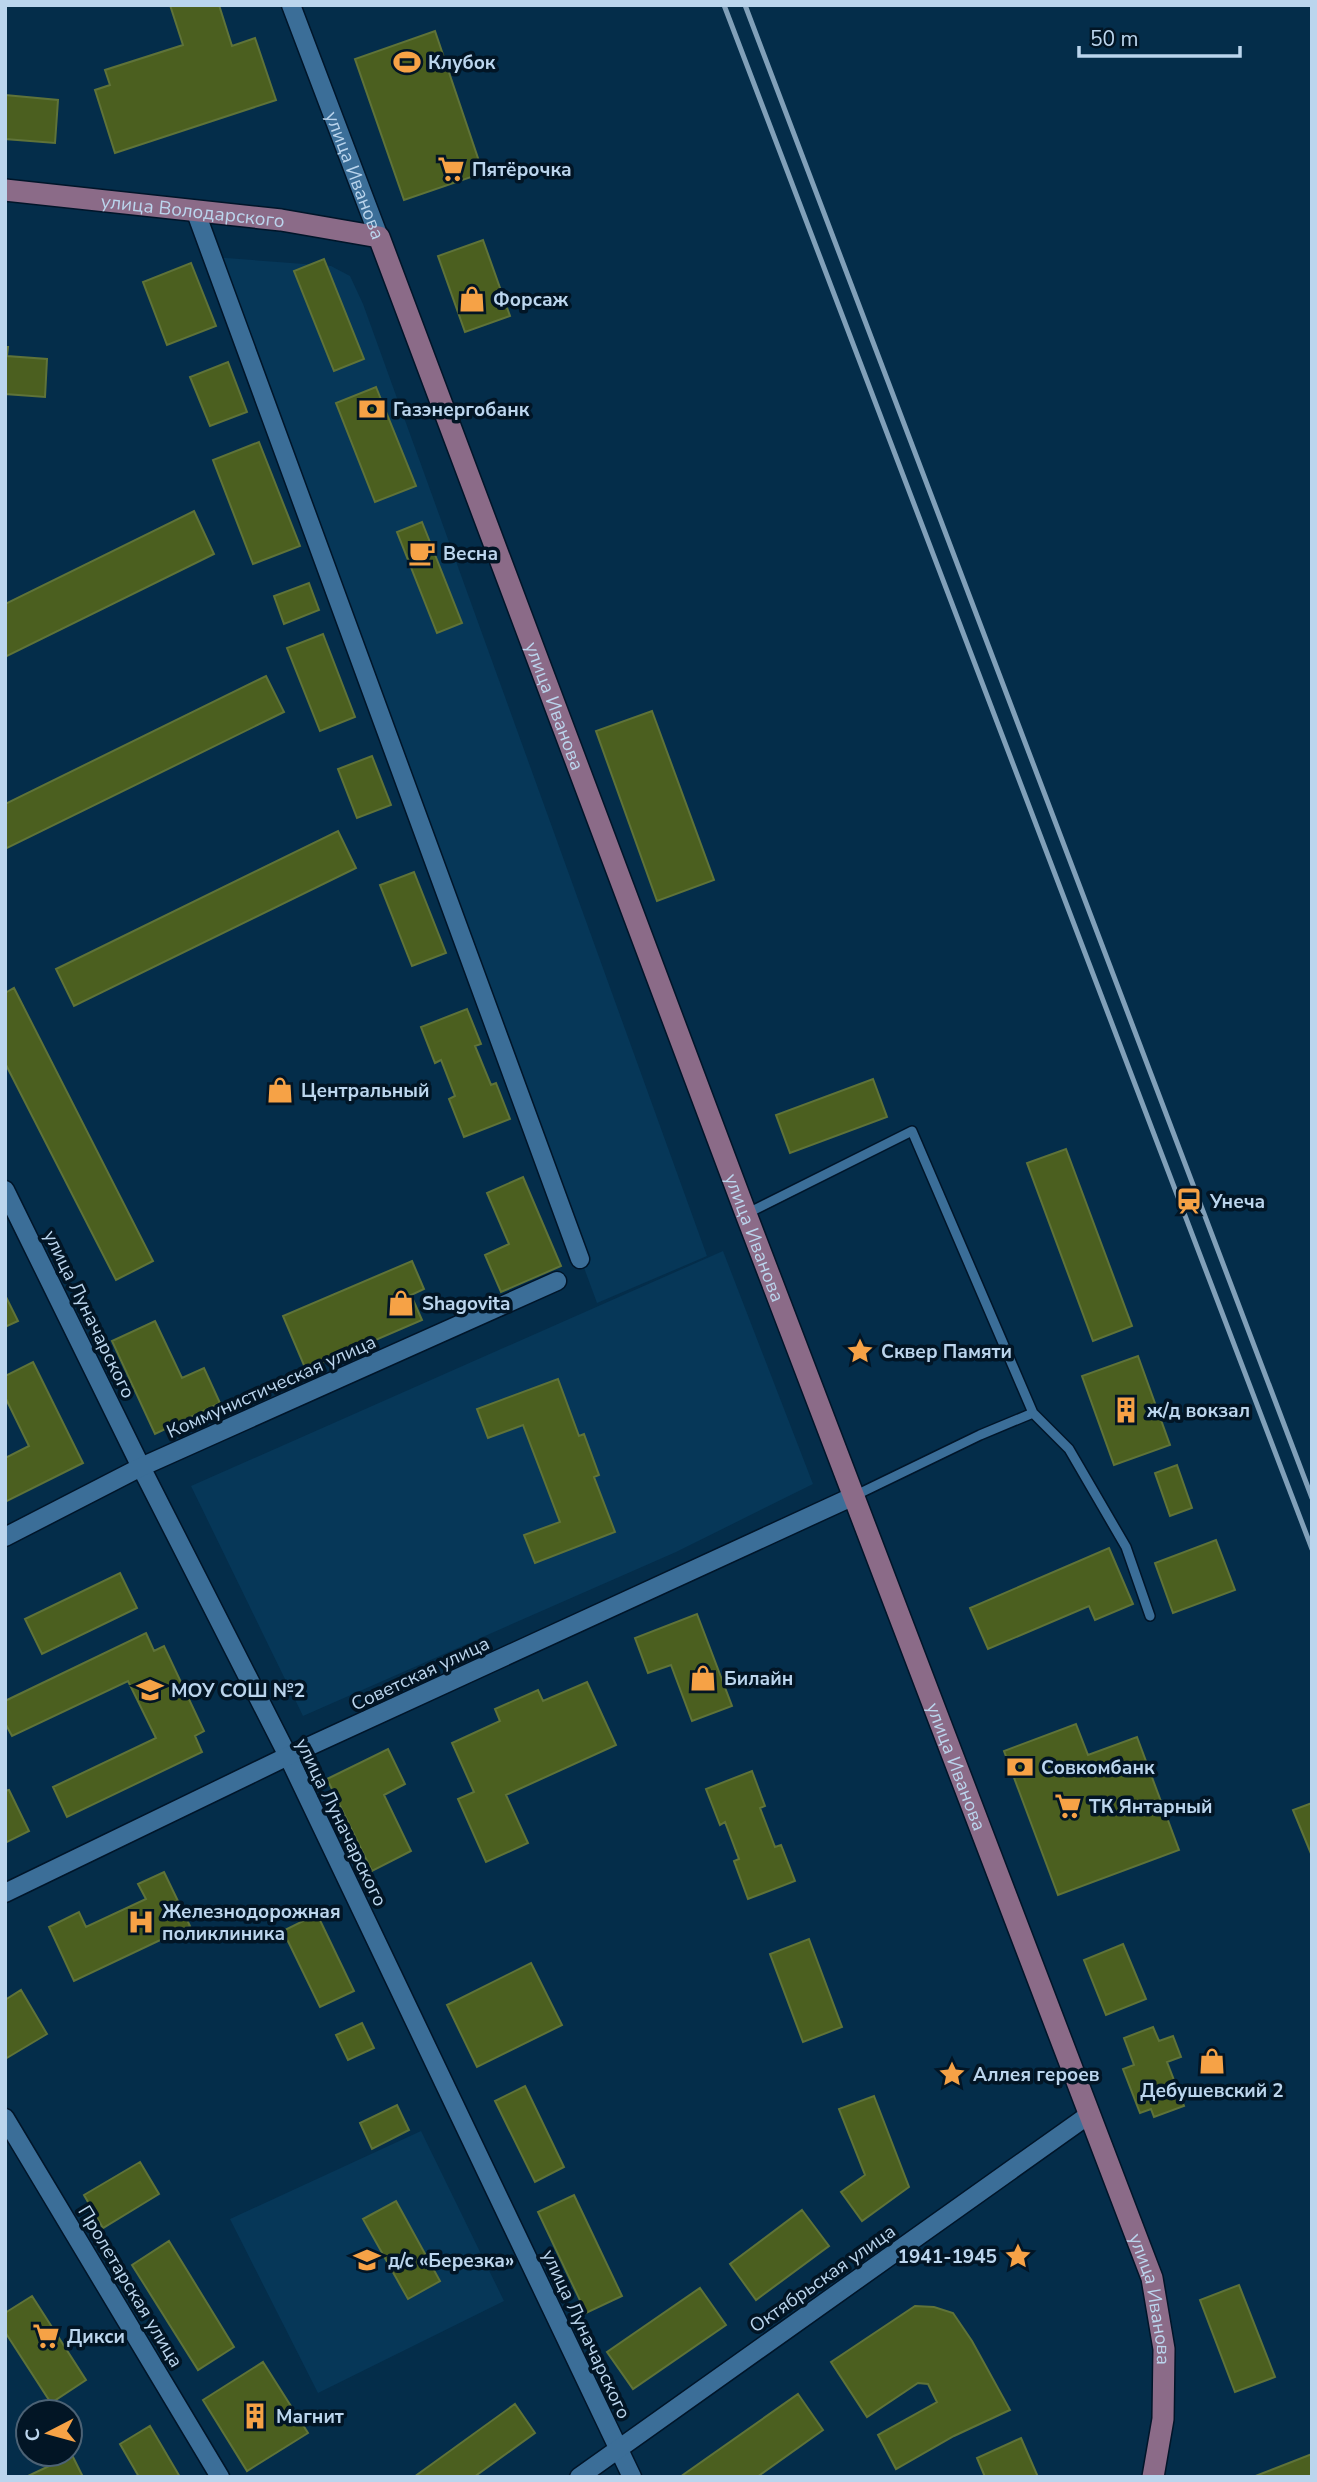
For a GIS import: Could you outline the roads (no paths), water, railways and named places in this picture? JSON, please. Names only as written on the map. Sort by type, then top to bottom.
[{"type":"main road","name":"улица Володарского","points":[[5,190],[281,220],[379,237]]},
{"type":"main road","name":"улица Иванова","points":[[379,237],[1152,2278],[1164,2349],[1163,2419],[1153,2477]]},
{"type":"street","name":"улица Иванова","points":[[291,5],[379,237]]},
{"type":"street","points":[[195,210],[580,1259]]},
{"type":"street","name":"улица Луначарского","points":[[5,1190],[141,1467],[288,1756],[632,2477]]},
{"type":"street","name":"Коммунистическая улица","points":[[5,1537],[141,1467],[557,1281]]},
{"type":"street","name":"Советская улица","points":[[5,1893],[288,1756],[854,1496]]},
{"type":"street","name":"Октябрьская улица","points":[[579,2477],[1090,2114]]},
{"type":"street","name":"Пролетарская улица","points":[[5,2118],[220,2477]]},
{"type":"lane","points":[[747,1214],[912,1131],[1033,1413],[1069,1449],[1126,1547],[1150,1616]]},
{"type":"lane","points":[[854,1496],[980,1435],[1033,1413]]},
{"type":"railway","points":[[724,5],[1312,1549]]},
{"type":"railway","points":[[745,5],[1312,1498]]},
{"type":"place","name":"Клубок","points":[[407,62]]},
{"type":"place","name":"Пятёрочка","points":[[451,169]]},
{"type":"place","name":"Форсаж","points":[[472,299]]},
{"type":"place","name":"Газэнергобанк","points":[[372,409]]},
{"type":"place","name":"Весна","points":[[422,553]]},
{"type":"place","name":"Центральный","points":[[280,1090]]},
{"type":"place","name":"Унеча","points":[[1189,1201]]},
{"type":"place","name":"Shagovita","points":[[401,1303]]},
{"type":"place","name":"Сквер Памяти","points":[[860,1351]]},
{"type":"place","name":"ж/д вокзал","points":[[1126,1410]]},
{"type":"place","name":"Билайн","points":[[703,1678]]},
{"type":"place","name":"МОУ СОШ №2","points":[[150,1690]]},
{"type":"place","name":"Совкомбанк","points":[[1020,1767]]},
{"type":"place","name":"ТК Янтарный","points":[[1068,1806]]},
{"type":"place","name":"Железнодорожная поликлиника","points":[[141,1922]]},
{"type":"place","name":"Дебушевский 2","points":[[1212,2061]]},
{"type":"place","name":"Аллея героев","points":[[952,2074]]},
{"type":"place","name":"1941-1945","points":[[1018,2256]]},
{"type":"place","name":"д/с «Березка»","points":[[367,2260]]},
{"type":"place","name":"Дикси","points":[[46,2336]]},
{"type":"place","name":"Магнит","points":[[255,2416]]}]
